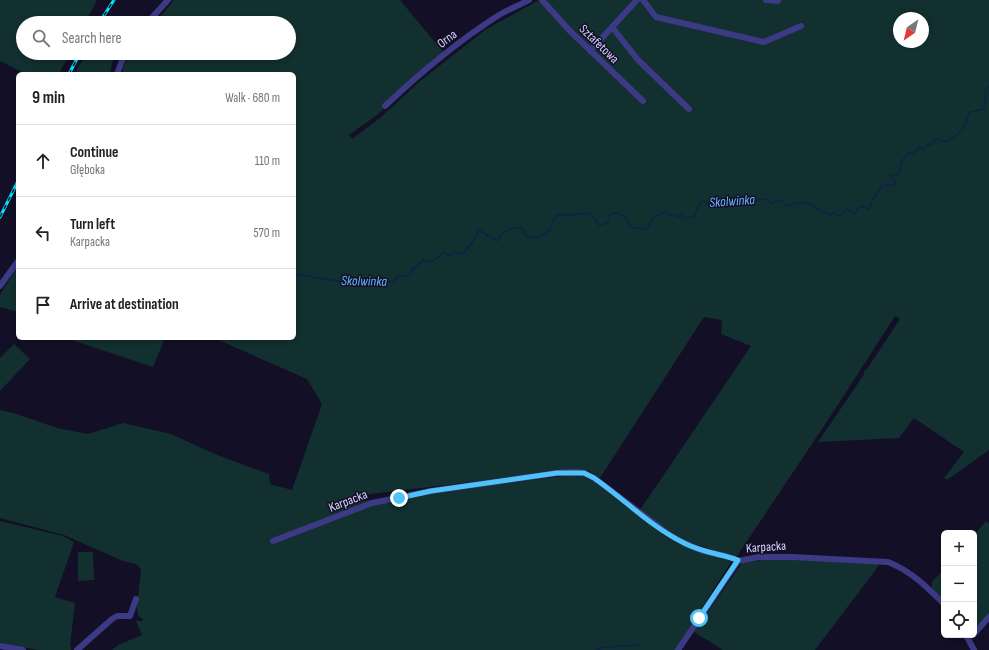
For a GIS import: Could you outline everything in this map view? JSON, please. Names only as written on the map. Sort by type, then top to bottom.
[{"type":"street","points":[[153,16],[168,0]]},
{"type":"street","name":"Orna","points":[[385,106],[446,54],[486,24],[500,14],[530,0]]},
{"type":"street","name":"Sztafetowa","points":[[542,0],[569,30],[643,101]]},
{"type":"street","points":[[590,51],[637,0]]},
{"type":"street","points":[[643,0],[656,17],[764,42],[800,26]]},
{"type":"street","points":[[766,0],[778,1]]},
{"type":"street","points":[[612,27],[638,60],[689,109]]},
{"type":"street","points":[[118,72],[122,60]]},
{"type":"street","points":[[0,286],[16,264]]},
{"type":"street","name":"Karpacka","points":[[273,541],[304,530],[366,504],[431,491],[557,473],[574,472],[584,473],[594,478],[649,520],[684,543],[703,551],[738,560],[759,557],[793,557],[888,562],[900,567],[914,576],[942,602]]},
{"type":"street","points":[[678,650],[738,560]]},
{"type":"street","points":[[77,650],[112,619],[124,615],[130,616],[136,599]]},
{"type":"street","points":[[977,629],[989,617]]},
{"type":"street","points":[[971,638],[974,650]]},
{"type":"street","points":[[0,646],[23,650]]},
{"type":"green space","points":[[0,0],[97,0],[89,16],[16,16],[16,60],[66,60],[60,72],[22,72],[0,61]]},
{"type":"green space","points":[[174,0],[400,0],[444,53],[377,115],[349,135],[352,139],[380,118],[419,82],[485,30],[539,0],[989,0],[989,450],[947,480],[944,478],[964,452],[914,418],[899,438],[818,442],[863,376],[865,369],[867,369],[900,319],[895,316],[830,417],[737,556],[732,556],[688,542],[669,531],[640,510],[751,346],[721,334],[722,320],[704,317],[600,478],[589,471],[575,470],[353,496],[354,502],[571,475],[583,476],[594,482],[665,536],[698,551],[731,562],[675,650],[112,650],[118,645],[142,635],[136,621],[142,621],[143,619],[138,616],[137,607],[141,569],[136,564],[123,561],[64,535],[0,518],[0,410],[17,414],[57,428],[88,434],[123,423],[171,434],[217,455],[269,474],[270,484],[292,490],[322,404],[307,379],[219,340],[296,340],[296,72],[123,72],[127,60],[296,60],[296,16],[161,16]]},
{"type":"green space","points":[[82,60],[113,60],[110,72],[76,72]]},
{"type":"green space","points":[[16,269],[16,311],[0,307],[0,295]]},
{"type":"green space","points":[[72,340],[164,340],[153,367]]},
{"type":"green space","points":[[14,344],[30,359],[0,391],[0,358]]},
{"type":"green space","points":[[0,521],[63,536],[74,542],[55,597],[75,603],[70,645],[71,650],[38,650],[0,643]]},
{"type":"green space","points":[[986,521],[989,523],[989,614],[977,628],[977,566],[977,532]]},
{"type":"green space","points":[[78,552],[93,552],[94,580],[78,581]]},
{"type":"green space","points":[[764,560],[809,560],[880,564],[815,650],[723,650],[694,632],[742,563]]},
{"type":"green space","points":[[941,572],[941,599],[932,590],[932,582]]},
{"type":"waterway","name":"Skolwinka","points":[[296,274],[343,282],[394,282],[397,277],[411,275],[412,268],[415,269],[423,260],[432,262],[444,252],[450,256],[454,252],[463,254],[479,230],[497,241],[505,232],[518,228],[522,228],[526,236],[534,238],[545,235],[548,230],[552,230],[551,224],[557,215],[590,213],[599,225],[609,221],[610,215],[617,213],[627,218],[630,227],[646,229],[649,227],[653,218],[666,211],[670,216],[673,214],[677,217],[682,215],[685,218],[693,217],[700,203],[704,201],[708,204],[716,204],[724,200],[728,204],[740,198],[743,201],[748,202],[749,197],[756,200],[767,199],[772,203],[780,200],[788,206],[805,202],[830,215],[834,212],[838,216],[847,209],[855,214],[860,206],[869,209],[872,201],[883,184],[891,186],[896,183],[891,175],[899,174],[901,162],[910,152],[914,153],[919,147],[924,150],[928,143],[931,146],[935,139],[947,142],[962,131],[970,112],[984,109],[986,89],[989,87]]},
{"type":"waterway","points":[[597,650],[605,647],[640,645]]},
{"type":"railway","points":[[104,16],[114,0]]},
{"type":"railway","points":[[70,72],[76,60]]},
{"type":"railway","points":[[0,217],[16,185]]},
{"type":"route","points":[[399,498],[468,485],[557,473],[584,473],[612,490],[649,520],[684,543],[703,551],[738,560],[699,618]]}]
